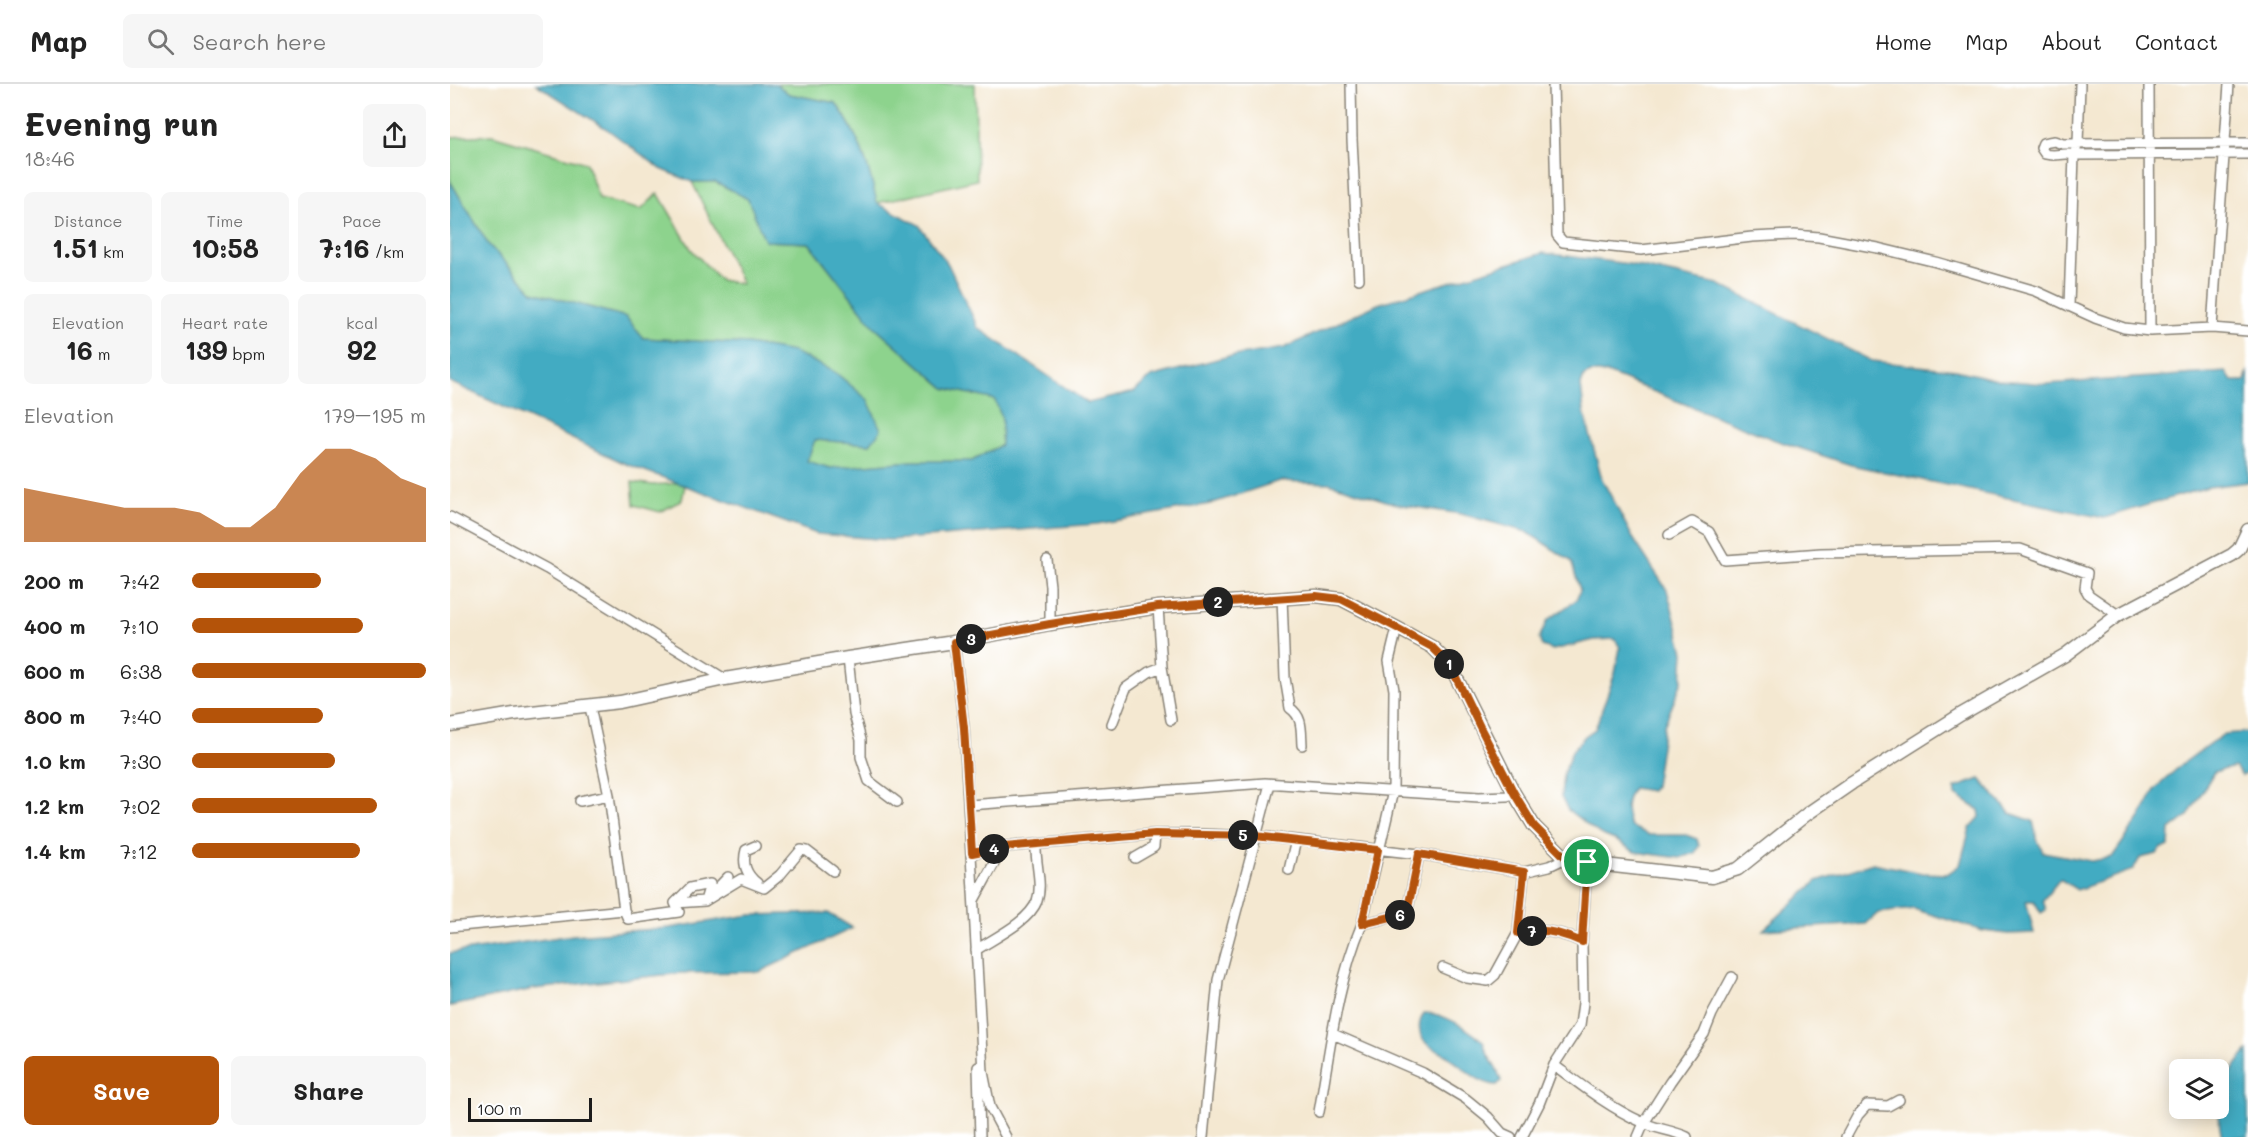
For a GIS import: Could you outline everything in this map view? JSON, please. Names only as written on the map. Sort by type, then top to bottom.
[{"type":"main road","points":[[450,725],[514,714],[590,707],[725,679],[1158,607],[1282,597],[1316,596],[1341,599],[1432,647],[1450,665],[1514,793],[1534,826],[1566,858],[1712,877],[1738,869],[1807,814],[1852,783],[1960,715],[2065,655],[2118,615],[2232,555],[2239,549],[2248,530]]},
{"type":"street","points":[[1351,84],[1359,279]]},
{"type":"street","points":[[1553,84],[1557,235],[1560,240],[1592,246],[1641,250],[1752,237],[1794,235],[1819,237],[1936,262],[2036,291],[2114,325],[2150,331],[2212,328],[2248,331]]},
{"type":"street","points":[[2069,306],[2074,155],[2078,143],[2080,84]]},
{"type":"street","points":[[2149,84],[2150,331]]},
{"type":"street","points":[[2212,328],[2229,84]]},
{"type":"street","points":[[2248,143],[2150,148],[2074,155],[2064,152],[2056,156],[2042,151],[2042,145],[2048,141],[2063,144],[2078,143],[2150,148],[2225,154],[2248,154]]},
{"type":"street","points":[[450,517],[547,569],[725,679]]},
{"type":"street","points":[[1669,535],[1692,522],[1710,532],[1725,560],[1821,552],[2020,549],[2087,573],[2085,588],[2088,595],[2102,602],[2118,615]]},
{"type":"street","points":[[1047,560],[1050,624]]},
{"type":"street","points":[[1282,597],[1287,688],[1290,708],[1297,713],[1301,723],[1302,745]]},
{"type":"street","points":[[1158,607],[1162,667],[1171,720]]},
{"type":"street","points":[[1319,1112],[1353,944],[1362,924],[1393,791],[1394,690],[1389,661],[1397,628]]},
{"type":"street","points":[[954,642],[964,728],[983,1072],[990,1107],[1006,1137]]},
{"type":"street","points":[[848,658],[854,714],[861,740],[861,757],[869,781],[897,802]]},
{"type":"street","points":[[1112,724],[1126,688],[1149,672],[1162,667]]},
{"type":"street","points":[[590,707],[609,795],[624,910],[628,919],[640,919],[663,913],[679,912],[675,903]]},
{"type":"street","points":[[969,805],[1270,784],[1479,797],[1514,793]]},
{"type":"street","points":[[1203,1137],[1218,980],[1270,784]]},
{"type":"street","points":[[580,801],[609,795]]},
{"type":"street","points":[[972,853],[1004,847],[1155,834],[1255,836],[1296,840],[1419,854],[1524,872],[1549,866],[1566,858]]},
{"type":"street","points":[[1135,858],[1154,847],[1155,834]]},
{"type":"street","points":[[1289,870],[1296,840]]},
{"type":"street","points":[[976,950],[1024,919],[1037,901],[1036,845]]},
{"type":"street","points":[[755,846],[746,850],[743,859],[748,875],[764,888]]},
{"type":"street","points":[[974,900],[1004,847]]},
{"type":"street","points":[[764,888],[780,875],[801,850],[807,851],[833,872]]},
{"type":"street","points":[[1362,924],[1407,913],[1419,854]]},
{"type":"street","points":[[1522,1137],[1539,1104],[1554,1065],[1580,1024],[1583,1003],[1582,942],[1587,862]]},
{"type":"street","points":[[1443,968],[1467,978],[1488,981],[1495,975],[1518,933],[1524,872]]},
{"type":"street","points":[[705,901],[728,877]]},
{"type":"street","points":[[675,903],[705,901],[741,879],[764,888]]},
{"type":"street","points":[[675,903],[690,888],[710,884],[705,901]]},
{"type":"street","points":[[450,927],[624,910]]},
{"type":"street","points":[[1518,933],[1527,931],[1557,933],[1568,935],[1582,942]]},
{"type":"street","points":[[1638,1137],[1644,1123],[1704,1034],[1732,977]]},
{"type":"street","points":[[980,1137],[978,1071],[982,1032]]},
{"type":"street","points":[[1333,1034],[1423,1072],[1466,1099],[1488,1117],[1502,1133],[1511,1137]]},
{"type":"street","points":[[1554,1065],[1613,1106],[1644,1123],[1687,1137]]},
{"type":"street","points":[[1846,1137],[1857,1115],[1867,1105],[1888,1106],[1899,1100]]},
{"type":"green space","points":[[776,84],[975,84],[977,180],[877,203],[862,150],[851,126],[836,103],[789,94]]},
{"type":"green space","points":[[492,135],[586,163],[599,199],[641,210],[658,193],[691,249],[720,280],[742,284],[692,182],[716,182],[749,199],[765,241],[809,243],[874,326],[945,388],[995,399],[1002,419],[1001,445],[972,461],[913,461],[830,468],[806,461],[815,440],[870,444],[836,373],[793,352],[747,344],[643,338],[626,317],[533,292],[488,244],[450,181],[450,137]]},
{"type":"green space","points":[[632,482],[653,485],[679,483],[685,485],[682,500],[660,512],[634,505]]},
{"type":"water","points":[[536,84],[776,84],[789,94],[836,103],[851,126],[862,151],[877,203],[919,225],[948,264],[978,328],[1088,403],[1134,392],[1151,377],[1221,358],[1284,348],[1378,304],[1543,253],[1629,264],[1718,284],[1872,361],[1956,370],[1998,380],[2047,384],[2226,372],[2232,381],[2245,381],[2248,370],[2248,482],[2208,487],[2104,518],[1851,465],[1775,440],[1607,373],[1591,373],[1584,376],[1581,385],[1584,412],[1602,479],[1633,538],[1667,590],[1684,652],[1682,681],[1664,726],[1655,786],[1651,791],[1633,788],[1628,797],[1626,811],[1630,826],[1649,835],[1686,835],[1697,839],[1699,846],[1695,853],[1680,858],[1635,852],[1600,834],[1568,810],[1561,797],[1563,775],[1572,751],[1585,736],[1595,729],[1615,673],[1620,648],[1615,639],[1594,640],[1553,650],[1542,646],[1539,638],[1548,620],[1576,600],[1580,590],[1571,561],[1527,532],[1461,514],[1396,504],[1329,483],[1279,481],[1210,504],[1097,524],[890,540],[817,534],[626,464],[450,382],[450,181],[488,244],[533,292],[626,317],[643,338],[747,344],[794,352],[836,373],[868,400],[881,430],[870,444],[815,440],[807,461],[830,468],[913,461],[972,461],[1001,445],[1002,419],[995,400],[945,388],[874,326],[809,243],[765,241],[748,199],[716,182],[692,182],[661,169],[607,129]]},
{"type":"water","points":[[2248,732],[2248,772],[2242,776],[2235,767],[2214,772],[2188,816],[2170,830],[2169,847],[2161,848],[2157,854],[2140,858],[2133,870],[2077,890],[2060,879],[2043,900],[2046,910],[2041,913],[2034,901],[2026,901],[2034,933],[2008,934],[1983,931],[1914,909],[1878,913],[1866,924],[1763,930],[1817,881],[1873,863],[1922,873],[1947,874],[1960,865],[1970,828],[1980,817],[1979,810],[1956,795],[1955,788],[1980,779],[2010,813],[2033,821],[2043,852],[2092,861],[2112,857],[2139,819],[2156,788],[2182,764],[2224,734]]},
{"type":"water","points":[[828,913],[853,928],[759,972],[681,973],[534,989],[450,1006],[450,953],[573,935],[669,928],[750,915]]},
{"type":"water","points":[[1424,1013],[1447,1018],[1483,1041],[1501,1081],[1497,1085],[1482,1081],[1425,1042],[1419,1027]]},
{"type":"water","points":[[2248,1051],[2248,1137],[2222,1137],[2219,1119],[2229,1119],[2229,1078]]},
{"type":"route","points":[[1316,596],[1341,599],[1432,647],[1450,665],[1514,793],[1534,826],[1566,858],[1587,862],[1582,942],[1568,935],[1557,933],[1527,931],[1518,933],[1524,872],[1419,854],[1407,913],[1362,924],[1378,850],[1255,836],[1155,834],[1004,847],[972,853],[964,728],[954,642],[1158,607],[1265,598],[1316,596]]}]
